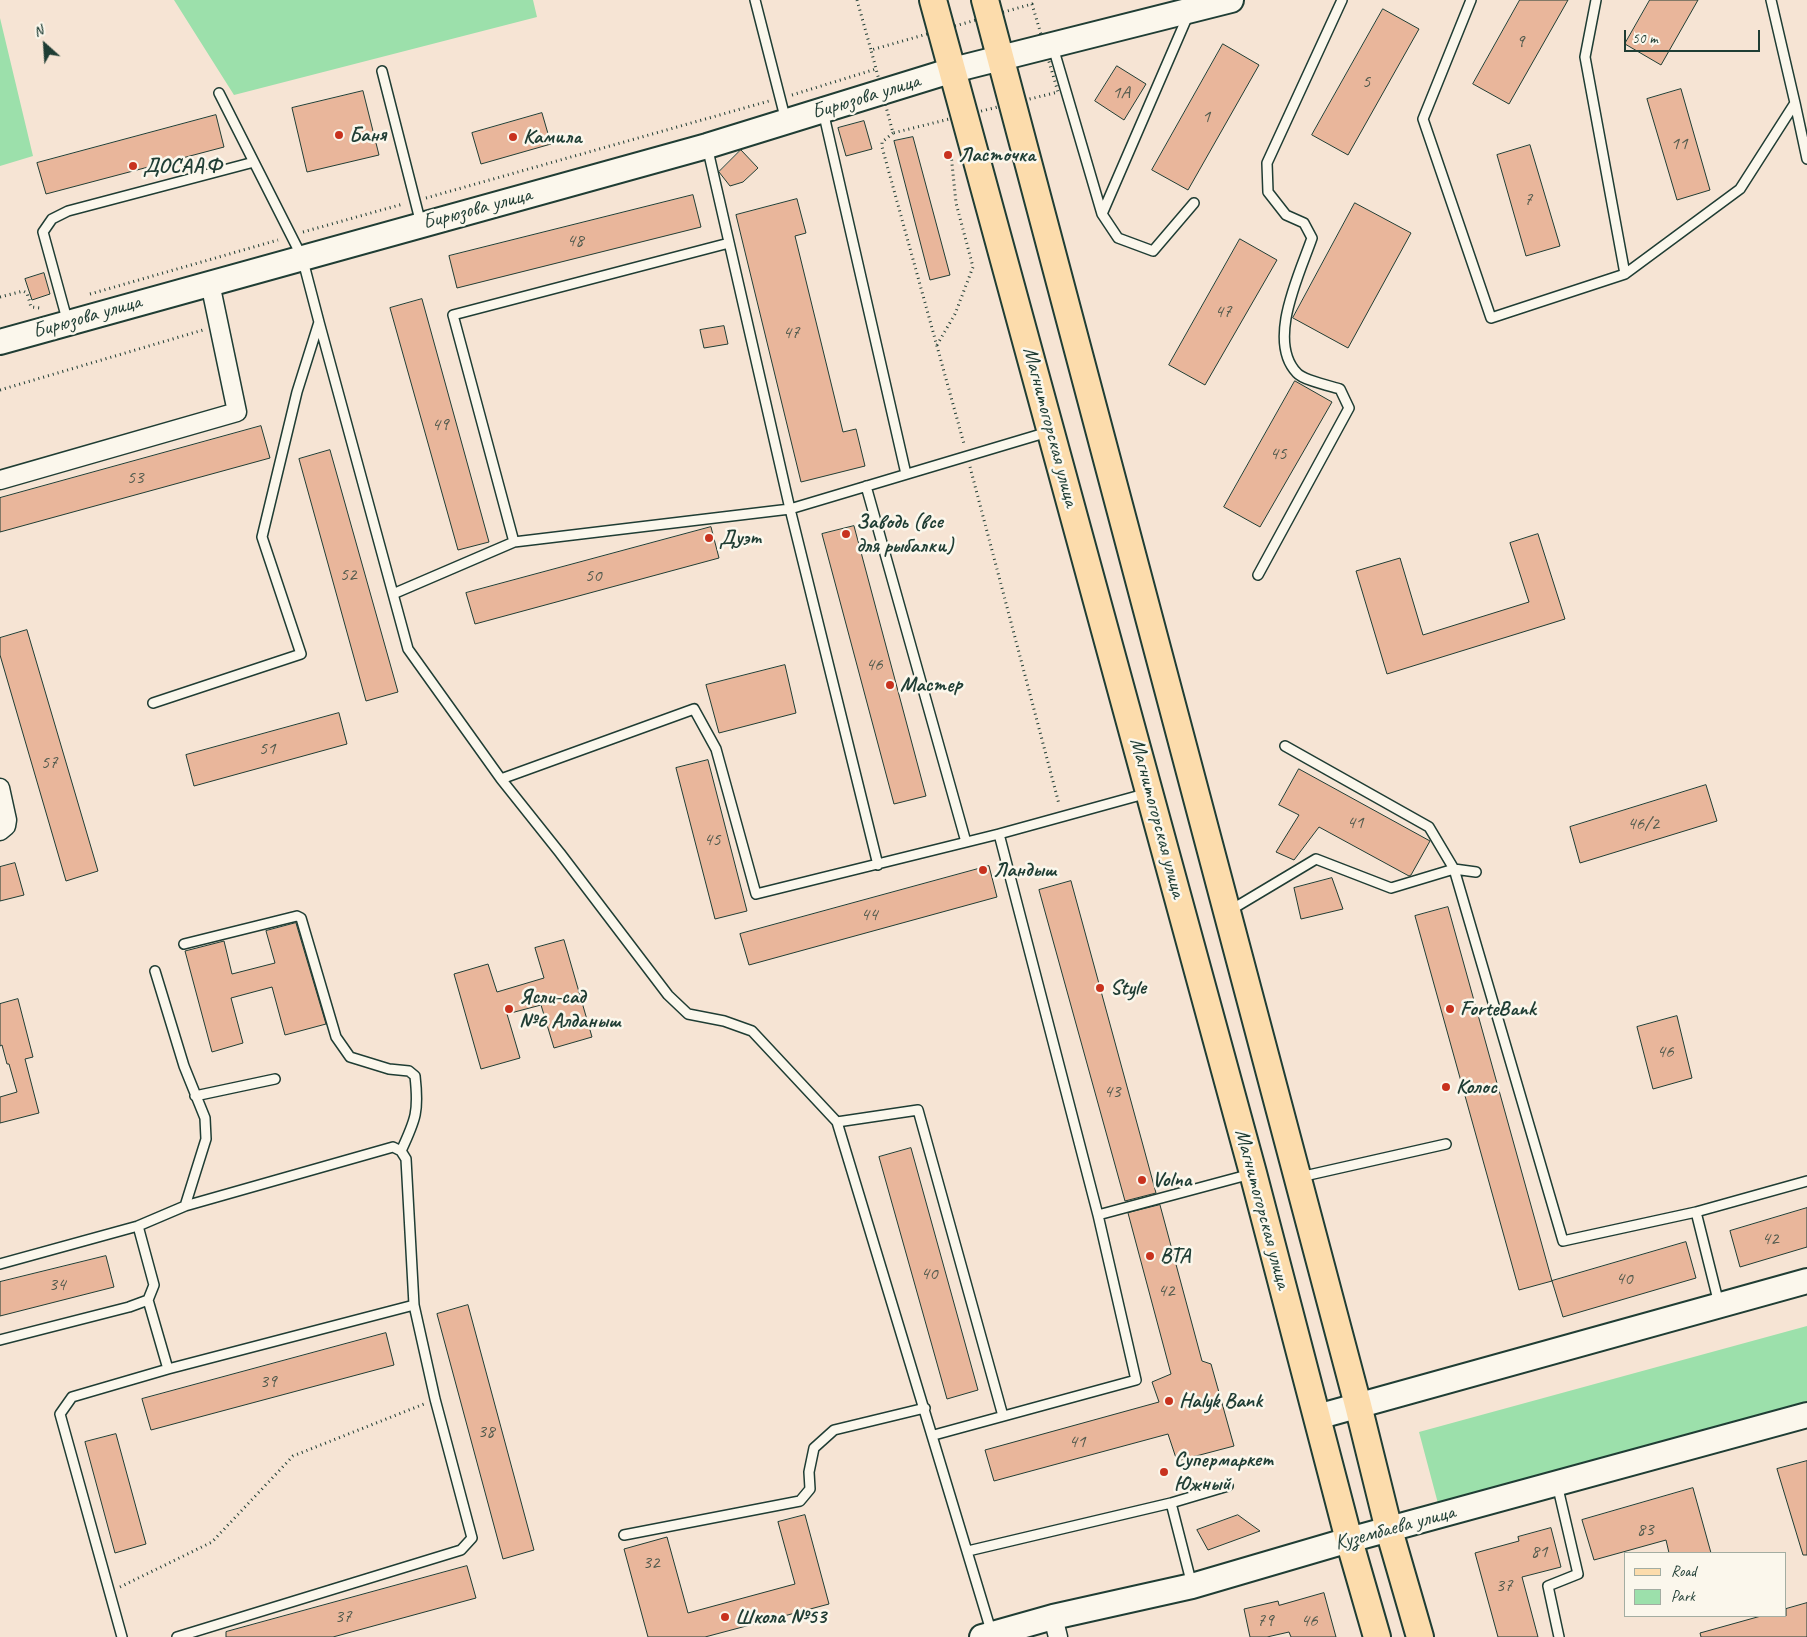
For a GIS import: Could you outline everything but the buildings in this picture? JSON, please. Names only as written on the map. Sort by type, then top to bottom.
[{"type":"main road","name":"Магнитогорская улица","points":[[933,0],[1254,1173],[1349,1540],[1377,1637]]},
{"type":"main road","name":"Магнитогорская улица","points":[[985,0],[1358,1405],[1389,1530],[1420,1637]]},
{"type":"street","points":[[1001,56],[1231,0]]},
{"type":"street","name":"Бирюзова улица","points":[[0,342],[65,312],[210,283],[706,146],[1001,56]]},
{"type":"street","points":[[0,480],[236,412],[210,283]]},
{"type":"street","points":[[0,788],[7,820],[6,826],[0,830]]},
{"type":"street","points":[[1317,1417],[1807,1281]]},
{"type":"street","name":"Кузембаева улица","points":[[987,1636],[1056,1627],[1349,1540],[1807,1416]]},
{"type":"lane","points":[[755,0],[786,122]]},
{"type":"lane","points":[[1258,575],[1349,408],[1340,389],[1298,374],[1290,363],[1285,341],[1286,313],[1312,238],[1304,223],[1286,215],[1268,192],[1267,163],[1342,0]]},
{"type":"lane","points":[[1471,0],[1424,119],[1491,318],[1625,274],[1740,189],[1795,103]]},
{"type":"lane","points":[[1596,0],[1585,57],[1625,274]]},
{"type":"lane","points":[[1771,0],[1807,159]]},
{"type":"lane","points":[[1102,214],[1190,11]]},
{"type":"lane","points":[[1052,44],[1102,214],[1118,238],[1153,251],[1194,203]]},
{"type":"lane","points":[[382,71],[421,224]]},
{"type":"lane","points":[[219,94],[302,257],[408,649],[501,779],[668,995],[688,1014],[724,1021],[752,1031],[837,1122],[968,1551],[987,1636]]},
{"type":"lane","points":[[823,110],[906,474]]},
{"type":"lane","points":[[706,146],[790,509],[878,865]]},
{"type":"lane","points":[[65,312],[43,232],[52,219],[68,211],[254,162]]},
{"type":"lane","points":[[514,542],[453,315],[729,243]]},
{"type":"lane","points":[[152,703],[301,654],[262,537],[297,392],[319,322]]},
{"type":"lane","points":[[393,594],[514,542],[790,509],[1051,431]]},
{"type":"lane","points":[[866,486],[966,842]]},
{"type":"lane","points":[[501,779],[694,709],[716,749],[756,894],[999,834],[1150,792]]},
{"type":"lane","points":[[1285,746],[1429,827],[1454,869],[1563,1241],[1696,1212],[1807,1181]]},
{"type":"lane","points":[[934,1435],[1136,1380],[1098,1215],[999,834]]},
{"type":"lane","points":[[1227,912],[1316,859],[1391,888],[1454,869],[1476,872]]},
{"type":"lane","points":[[184,944],[296,916],[301,918],[336,1037],[350,1057],[388,1069],[408,1071],[415,1076],[418,1103],[416,1122],[401,1151]]},
{"type":"lane","points":[[155,971],[184,1066],[205,1118],[206,1139],[184,1206]]},
{"type":"lane","points":[[196,1096],[275,1079]]},
{"type":"lane","points":[[837,1122],[918,1110],[1003,1416]]},
{"type":"lane","points":[[1298,1178],[1446,1144]]},
{"type":"lane","points":[[0,1264],[138,1226],[184,1206],[393,1147],[401,1151],[406,1159],[414,1305],[435,1399],[472,1538],[461,1550],[177,1637]]},
{"type":"lane","points":[[1098,1215],[1254,1173]]},
{"type":"lane","points":[[1696,1212],[1719,1305]]},
{"type":"lane","points":[[138,1226],[154,1285],[148,1300],[168,1369]]},
{"type":"lane","points":[[0,1340],[130,1307],[148,1300]]},
{"type":"lane","points":[[122,1637],[111,1591],[60,1414],[72,1397],[168,1369],[414,1305]]},
{"type":"lane","points":[[624,1535],[800,1501],[810,1489],[809,1472],[814,1448],[834,1430],[925,1408]]},
{"type":"lane","points":[[1557,1484],[1578,1574],[1548,1586],[1559,1637]]},
{"type":"lane","points":[[968,1551],[1171,1503],[1228,1486]]},
{"type":"lane","points":[[1171,1503],[1192,1586]]},
{"type":"path","points":[[857,0],[871,50]]},
{"type":"path","points":[[0,297],[23,291],[27,293],[32,307],[65,312],[291,236],[780,98],[876,69]]},
{"type":"path","points":[[944,120],[946,130]]},
{"type":"path","points":[[893,133],[882,142],[882,147],[967,456],[1062,817]]},
{"type":"path","points":[[937,345],[955,314],[973,267],[956,204],[951,168],[951,149]]},
{"type":"path","points":[[0,390],[218,326]]},
{"type":"path","points":[[111,1591],[212,1542],[293,1456],[435,1399]]},
{"type":"green space","points":[[174,0],[533,0],[537,17],[234,95]]},
{"type":"green space","points":[[0,18],[33,156],[0,166]]},
{"type":"green space","points":[[1807,1326],[1807,1415],[1440,1511],[1419,1432]]},
{"type":"place","name":"Баня","points":[[339,135]]},
{"type":"place","name":"Камила","points":[[513,137]]},
{"type":"place","name":"Ласточка","points":[[948,155]]},
{"type":"place","name":"ДОСААФ","points":[[133,166]]},
{"type":"place","name":"Заводь (все для рыбалки)","points":[[846,534]]},
{"type":"place","name":"Дуэт","points":[[709,538]]},
{"type":"place","name":"Мастер","points":[[890,685]]},
{"type":"place","name":"Ландыш","points":[[983,870]]},
{"type":"place","name":"Style","points":[[1100,988]]},
{"type":"place","name":"Ясли-сад №6 Алданыш","points":[[509,1009]]},
{"type":"place","name":"ForteBank","points":[[1450,1009]]},
{"type":"place","name":"Колос","points":[[1446,1087]]},
{"type":"place","name":"Volna","points":[[1142,1180]]},
{"type":"place","name":"BTA","points":[[1150,1256]]},
{"type":"place","name":"Halyk Bank","points":[[1169,1401]]},
{"type":"place","name":"Супермаркет Южный","points":[[1164,1472]]},
{"type":"place","name":"Школа №53","points":[[725,1617]]}]
